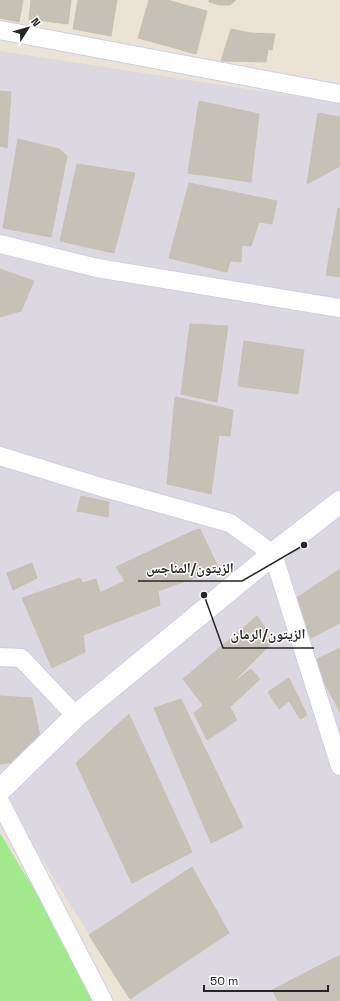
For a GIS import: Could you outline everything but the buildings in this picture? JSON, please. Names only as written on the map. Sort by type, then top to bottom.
[{"type":"street","points":[[0,30],[340,94]]},
{"type":"street","points":[[0,244],[97,268],[340,308]]},
{"type":"street","points":[[0,456],[101,487],[230,523],[273,554],[340,766]]},
{"type":"street","points":[[0,790],[76,716],[273,554],[340,502]]},
{"type":"street","points":[[0,657],[21,658],[76,716]]},
{"type":"street","points":[[0,802],[103,1001]]},
{"type":"shaded area","points":[[0,51],[340,103],[340,1001],[131,1001],[12,812],[0,820]]},
{"type":"green space","points":[[0,833],[101,1001],[0,1001]]},
{"type":"place","name":"الزيتون/المناجس","points":[[304,545]]},
{"type":"place","name":"الزيتون/الرمان","points":[[204,595]]}]
